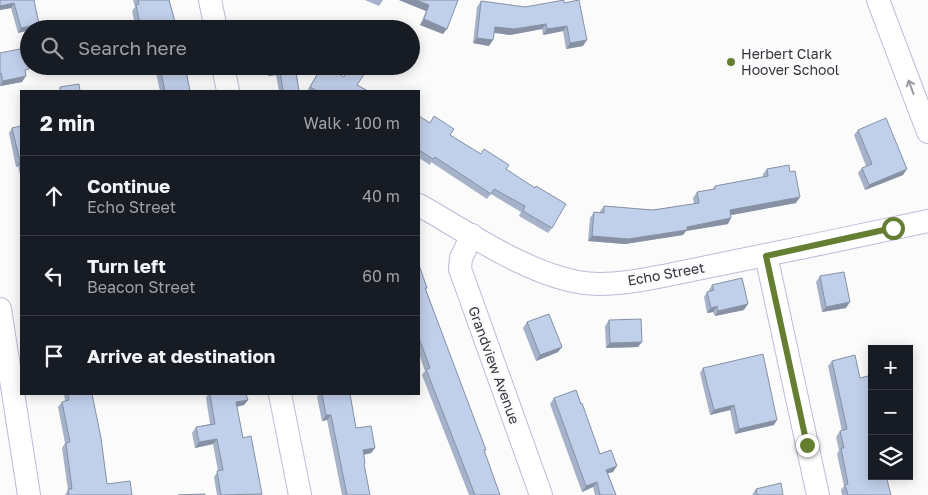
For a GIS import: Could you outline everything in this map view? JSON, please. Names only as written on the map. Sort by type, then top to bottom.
[{"type":"street","points":[[210,0],[214,20]]},
{"type":"street","points":[[878,0],[928,132]]},
{"type":"street","points":[[225,75],[228,90]]},
{"type":"street","name":"Echo Street","points":[[420,206],[523,263],[548,274],[588,284],[618,283],[766,256],[928,220]]},
{"type":"street","name":"Grandview Avenue","points":[[472,236],[461,258],[460,269],[541,495]]},
{"type":"street","points":[[766,256],[818,495]]},
{"type":"street","points":[[0,308],[29,495]]},
{"type":"street","points":[[280,395],[300,495]]},
{"type":"building","points":[[0,0],[34,0],[38,20],[20,20],[20,24],[14,3],[0,6]]},
{"type":"building","points":[[138,0],[169,0],[175,20],[139,20],[136,5],[139,4]]},
{"type":"building","points":[[416,0],[458,0],[447,29],[424,19],[429,5]]},
{"type":"building","points":[[564,0],[564,3],[579,0],[587,40],[570,43],[567,26],[547,29],[546,24],[514,29],[495,27],[493,40],[477,38],[481,1],[525,7]]},
{"type":"building","points":[[20,49],[20,75],[26,76],[3,81],[0,74],[0,53]]},
{"type":"building","points":[[162,75],[187,75],[190,90],[165,90]]},
{"type":"building","points":[[281,75],[296,75],[299,90],[283,90]]},
{"type":"building","points":[[317,75],[341,75],[344,77],[345,75],[364,75],[357,85],[366,90],[315,90],[310,87]]},
{"type":"building","points":[[79,84],[80,90],[60,90],[60,87]]},
{"type":"building","points":[[434,116],[454,129],[450,135],[481,154],[484,149],[509,165],[506,169],[535,188],[536,186],[566,204],[552,228],[523,211],[525,206],[494,189],[491,194],[435,157],[433,159],[420,151],[420,117],[430,123]]},
{"type":"building","points":[[886,118],[907,169],[869,185],[862,168],[872,164],[858,130]]},
{"type":"building","points":[[20,126],[20,161],[12,128]]},
{"type":"building","points":[[789,165],[790,172],[795,171],[800,197],[730,210],[731,218],[687,227],[687,230],[628,239],[592,236],[594,212],[604,213],[604,206],[653,210],[699,203],[697,192],[715,189],[715,186],[768,176],[767,169]]},
{"type":"building","points":[[420,268],[427,288],[425,288],[486,450],[484,450],[500,495],[475,495],[426,369],[430,368],[420,341]]},
{"type":"building","points":[[844,272],[850,302],[826,307],[820,276]]},
{"type":"building","points":[[742,278],[748,304],[718,311],[717,306],[711,308],[707,292],[714,290],[712,285]]},
{"type":"building","points":[[549,314],[562,347],[540,355],[527,322]]},
{"type":"building","points":[[641,319],[642,342],[610,343],[609,320]]},
{"type":"building","points":[[763,354],[777,420],[739,429],[734,405],[714,410],[703,368]]},
{"type":"building","points":[[855,355],[860,378],[868,376],[868,480],[887,480],[891,495],[848,495],[845,485],[848,484],[841,448],[844,448],[840,431],[847,429],[832,361]]},
{"type":"building","points":[[576,390],[600,454],[611,450],[617,466],[606,470],[616,495],[600,495],[597,482],[586,486],[554,398]]},
{"type":"building","points":[[68,395],[92,395],[101,438],[107,484],[130,481],[132,495],[69,495],[68,489],[72,489],[66,443],[70,442],[62,402],[69,400]]},
{"type":"building","points":[[210,395],[246,395],[248,400],[236,402],[243,438],[251,436],[262,494],[221,495],[217,471],[223,470],[217,439],[199,442],[196,427],[215,424]]},
{"type":"building","points":[[322,395],[350,395],[356,428],[371,426],[375,448],[363,450],[370,495],[347,495],[331,415],[326,415]]},
{"type":"building","points":[[781,483],[783,495],[757,495],[756,489]]},
{"type":"place","name":"Herbert Clark Hoover School","points":[[731,62]]},
{"type":"route","points":[[807,445],[766,256],[893,228]]}]
